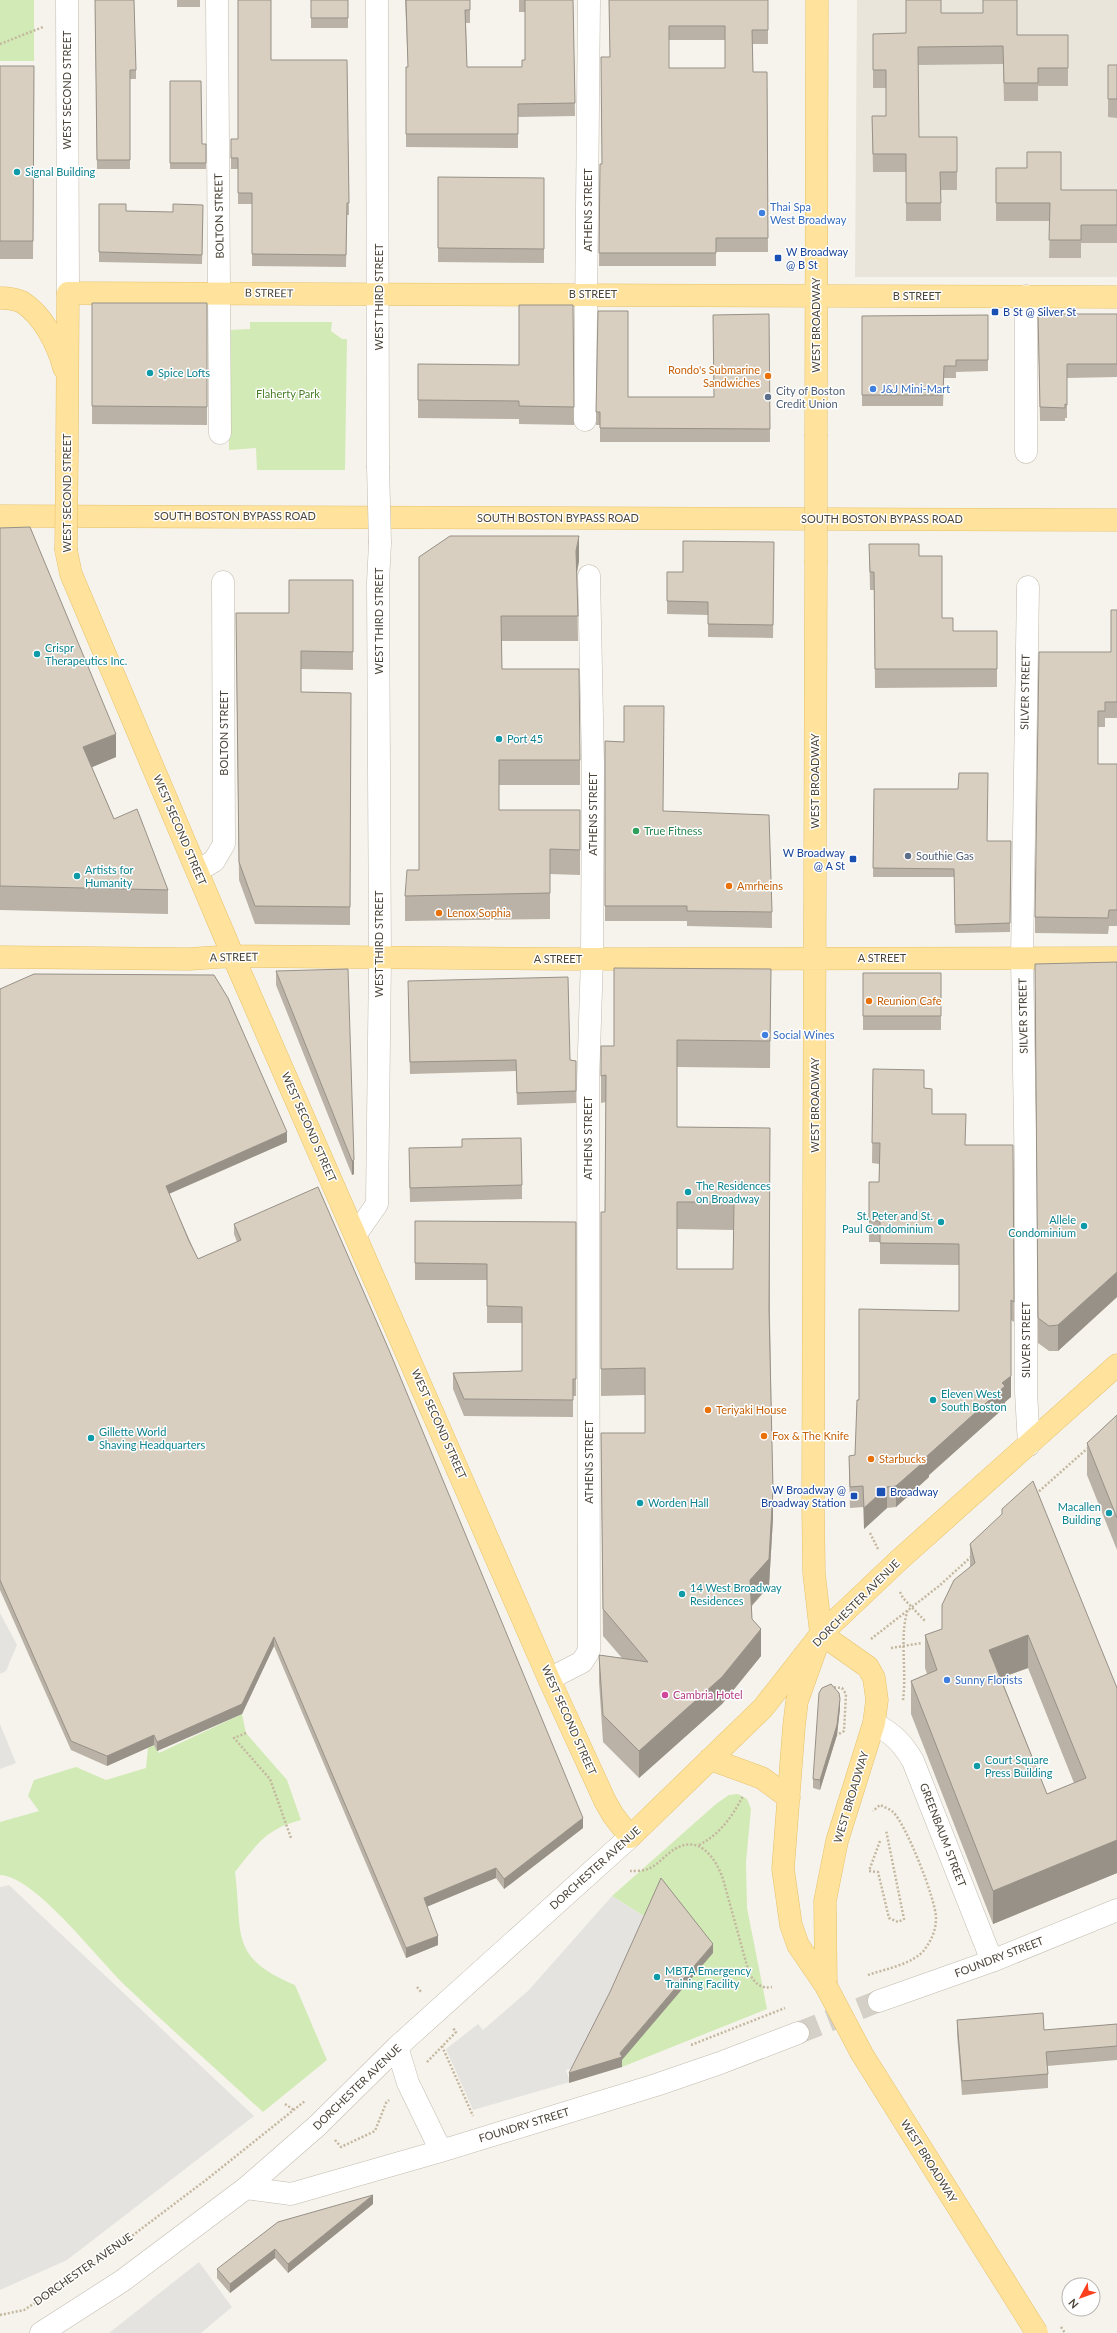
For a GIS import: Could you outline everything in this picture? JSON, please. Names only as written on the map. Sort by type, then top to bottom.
[{"type":"main road","name":"WEST BROADWAY","points":[[817,0],[814,1573],[821,1634],[798,1701],[788,1798],[783,1868],[791,1925],[798,1944],[808,1963],[826,1986],[862,2054],[1037,2333]]},
{"type":"main road","name":"B STREET","points":[[68,293],[1117,296]]},
{"type":"main road","name":"WEST SECOND STREET","points":[[68,293],[66,550],[71,574],[233,956],[356,1234],[549,1679],[606,1801],[613,1814],[630,1836]]},
{"type":"main road","name":"WEST SECOND STREET","points":[[0,298],[22,302],[39,319],[60,354],[68,397]]},
{"type":"main road","name":"SOUTH BOSTON BYPASS ROAD","points":[[0,516],[1117,520]]},
{"type":"main road","name":"A STREET","points":[[0,957],[189,959],[233,956],[380,958],[814,959],[1117,958]]},
{"type":"main road","name":"DORCHESTER AVENUE","points":[[630,1836],[763,1708],[821,1634],[898,1561],[1117,1365]]},
{"type":"main road","name":"WEST BROADWAY","points":[[821,1634],[868,1667],[874,1678],[877,1700],[874,1723],[837,1840],[825,1901],[826,1986]]},
{"type":"main road","points":[[710,1759],[762,1778],[788,1798]]},
{"type":"street","name":"BOLTON STREET","points":[[217,0],[220,433]]},
{"type":"street","name":"WEST THIRD STREET","points":[[356,1234],[377,1204],[380,958],[378,582],[380,544],[378,466],[379,294],[377,0]]},
{"type":"street","name":"ATHENS STREET","points":[[585,420],[589,0]]},
{"type":"street","name":"WEST SECOND STREET","points":[[67,8],[68,293]]},
{"type":"street","points":[[1026,296],[1026,452]]},
{"type":"street","name":"ATHENS STREET","points":[[549,1679],[582,1662],[589,1652],[588,1083],[592,958],[593,765],[589,576]]},
{"type":"street","name":"BOLTON STREET","points":[[197,871],[214,861],[224,844],[223,582]]},
{"type":"street","name":"SILVER STREET","points":[[1028,587],[1022,958],[1026,1190],[1026,1392],[1029,1445]]},
{"type":"street","name":"GREENBAUM STREET","points":[[874,1723],[899,1740],[913,1761],[992,1961]]},
{"type":"street","name":"DORCHESTER AVENUE","points":[[41,2333],[122,2281],[246,2188],[317,2126],[397,2047],[630,1836]]},
{"type":"street","name":"FOUNDRY STREET","points":[[879,2001],[992,1961],[1117,1910]]},
{"type":"street","name":"FOUNDRY STREET","points":[[246,2188],[291,2194],[441,2151],[688,2075],[798,2033]]},
{"type":"street","points":[[397,2047],[408,2083],[441,2151]]},
{"type":"path","points":[[0,44],[67,8]]},
{"type":"path","points":[[902,1598],[926,1622]]},
{"type":"path","points":[[891,1648],[922,1643]]},
{"type":"path","points":[[826,1689],[833,1686],[842,1688],[846,1694],[844,1731],[837,1735]]},
{"type":"path","points":[[246,1733],[234,1738],[270,1779],[291,1838]]},
{"type":"path","points":[[699,1845],[711,1839],[722,1828],[745,1792]]},
{"type":"path","points":[[868,1975],[909,1961],[924,1950],[935,1934],[936,1918],[934,1899],[902,1823],[893,1811],[880,1805],[870,1814]]},
{"type":"path","points":[[880,1841],[869,1870],[878,1872],[889,1918],[898,1922],[904,1919],[886,1830]]},
{"type":"path","points":[[630,1871],[648,1869],[680,1846],[692,1844],[699,1845],[710,1855],[720,1869],[749,1973],[758,1985],[764,1988],[772,1987]]},
{"type":"path","points":[[684,2048],[785,2008]]},
{"type":"path","points":[[422,2067],[456,2032]]},
{"type":"path","name":"FOUNDRY STREET","points":[[442,2046],[474,2117],[481,2114]]},
{"type":"path","name":"DORCHESTER AVENUE","points":[[330,2135],[341,2147],[375,2131],[386,2103]]},
{"type":"path","name":"DORCHESTER AVENUE","points":[[0,2315],[24,2310],[92,2266],[294,2110]]},
{"type":"shaded area","points":[[857,0],[1117,0],[1117,277],[855,277]]},
{"type":"shaded area","points":[[0,1613],[17,1645],[6,1671],[0,1674]]},
{"type":"shaded area","points":[[0,1724],[16,1763],[0,1769]]},
{"type":"shaded area","points":[[9,1885],[254,2116],[67,2260],[0,2290],[0,1887]]},
{"type":"shaded area","points":[[612,1896],[647,1918],[577,2067],[566,2070],[570,2082],[473,2110],[446,2049],[478,2024],[483,2030],[528,1991]]},
{"type":"shaded area","points":[[199,2262],[232,2307],[201,2333],[109,2333]]},
{"type":"green space","points":[[0,0],[34,0],[34,61],[0,61]]},
{"type":"green space","name":"Flaherty Park","points":[[250,322],[332,322],[331,331],[342,339],[347,339],[345,470],[257,470],[256,448],[229,450],[229,330],[250,329]]},
{"type":"green space","points":[[242,1714],[246,1733],[287,1780],[301,1820],[270,1833],[256,1846],[235,1872],[240,1928],[243,1941],[249,1953],[258,1964],[274,1975],[295,1985],[327,2060],[263,2112],[129,1989],[68,1923],[49,1905],[15,1879],[0,1875],[0,1822],[39,1811],[28,1796],[34,1780],[76,1767],[106,1780],[146,1768],[148,1748],[154,1745],[159,1753]]},
{"type":"green space","points":[[738,1794],[747,1799],[751,1809],[746,1862],[747,1908],[767,2009],[622,2067],[620,2062],[647,1918],[612,1896],[716,1804],[729,1795]]},
{"type":"building","points":[[95,0],[134,0],[136,70],[130,70],[130,160],[97,160]]},
{"type":"building","points":[[238,0],[271,0],[271,60],[347,60],[349,203],[347,203],[346,255],[252,254],[252,193],[238,193],[238,158],[231,158],[231,139],[238,139]]},
{"type":"building","points":[[311,0],[348,0],[348,18],[311,18]]},
{"type":"building","points":[[406,0],[470,0],[470,10],[465,10],[467,67],[522,67],[522,60],[525,60],[525,0],[573,0],[575,103],[518,104],[518,134],[406,134],[406,67],[408,67]]},
{"type":"building","points":[[609,0],[768,0],[768,30],[752,30],[753,72],[767,72],[768,238],[716,238],[716,253],[599,253],[600,164],[602,164],[601,57],[610,57]],"holes":[[[669,26],[725,26],[725,68],[669,68]]]},
{"type":"building","points":[[906,0],[941,0],[941,13],[983,13],[983,0],[1017,0],[1017,35],[1068,35],[1068,68],[1038,68],[1038,83],[1004,83],[1003,46],[918,47],[919,137],[957,137],[957,172],[940,172],[941,203],[906,203],[906,154],[873,154],[872,116],[886,116],[886,70],[873,70],[873,34],[906,33]]},
{"type":"building","points":[[1108,65],[1117,65],[1117,99],[1108,99]]},
{"type":"building","name":"Signal Building","points":[[0,66],[34,66],[33,241],[0,241]]},
{"type":"building","points":[[170,81],[201,81],[202,144],[206,144],[206,163],[170,163]]},
{"type":"building","points":[[1027,152],[1061,152],[1061,190],[1117,190],[1117,225],[1081,225],[1081,240],[1049,240],[1050,203],[996,203],[996,168],[1027,168]]},
{"type":"building","points":[[438,177],[544,178],[544,249],[438,248]]},
{"type":"building","points":[[99,204],[126,204],[126,211],[173,212],[173,204],[203,205],[202,255],[99,252]]},
{"type":"building","name":"Spice Lofts","points":[[92,303],[207,303],[207,407],[92,406]]},
{"type":"building","points":[[519,305],[573,305],[574,407],[519,406],[519,401],[418,400],[418,364],[519,365]]},
{"type":"building","points":[[598,311],[628,311],[628,397],[714,397],[713,315],[769,314],[770,429],[600,428],[600,412],[596,412]]},
{"type":"building","points":[[1038,314],[1117,314],[1117,364],[1067,364],[1067,405],[1065,404],[1065,408],[1040,407]]},
{"type":"building","points":[[988,315],[988,360],[956,360],[956,366],[944,366],[943,395],[862,395],[862,316]]},
{"type":"building","points":[[30,527],[116,734],[83,747],[114,819],[137,809],[168,890],[0,886],[0,528]]},
{"type":"building","name":"Port 45","points":[[450,536],[579,536],[576,551],[578,616],[501,616],[502,669],[579,669],[580,760],[499,760],[499,810],[580,810],[580,850],[550,849],[550,893],[405,896],[407,870],[419,870],[419,557]]},
{"type":"building","points":[[683,541],[774,542],[773,625],[708,624],[708,602],[667,601],[667,572],[683,572]]},
{"type":"building","points":[[869,544],[919,544],[919,556],[942,556],[942,618],[953,618],[953,631],[997,631],[997,669],[875,669],[874,572],[870,572]]},
{"type":"building","points":[[289,580],[353,580],[353,652],[301,651],[301,692],[351,693],[350,907],[255,906],[239,862],[236,613],[289,613]]},
{"type":"building","points":[[1111,610],[1117,610],[1117,702],[1105,702],[1105,711],[1098,711],[1098,764],[1117,764],[1117,910],[1109,910],[1108,918],[1035,917],[1039,652],[1111,652]]},
{"type":"building","points":[[624,706],[664,706],[663,811],[769,815],[772,912],[687,911],[687,906],[605,906],[605,741],[624,742]]},
{"type":"building","points":[[959,773],[988,773],[987,841],[1011,841],[1010,923],[955,925],[954,869],[873,868],[874,789],[958,789]]},
{"type":"building","name":"Allele Condominium","points":[[1117,962],[1117,1272],[1058,1325],[1049,1326],[1038,1318],[1035,964]]},
{"type":"building","points":[[614,968],[771,969],[770,1041],[677,1040],[677,1127],[770,1128],[769,1309],[773,1490],[769,1559],[750,1580],[752,1619],[761,1629],[722,1677],[639,1751],[603,1715],[599,1655],[648,1662],[603,1609],[601,1433],[645,1433],[645,1368],[601,1369],[601,1212],[605,1212],[606,1075],[601,1076],[601,1046],[614,1046]],"holes":[[[677,1202],[734,1202],[733,1269],[677,1269]]]},
{"type":"building","points":[[348,969],[354,1160],[352,1161],[276,971]]},
{"type":"building","points":[[863,973],[941,973],[941,1016],[863,1016]]},
{"type":"building","points":[[34,974],[214,975],[228,998],[287,1132],[166,1186],[189,1241],[198,1259],[241,1240],[234,1224],[318,1187],[389,1350],[583,1818],[504,1879],[496,1868],[424,1898],[438,1936],[406,1948],[274,1637],[242,1704],[157,1742],[154,1735],[107,1756],[71,1741],[0,1580],[0,989]]},
{"type":"building","points":[[568,977],[570,1060],[576,1061],[576,1091],[517,1093],[516,1060],[410,1062],[408,981]]},
{"type":"building","points":[[873,1069],[924,1070],[924,1088],[932,1089],[932,1114],[966,1114],[965,1145],[1013,1145],[1014,1302],[1011,1300],[1011,1376],[1002,1383],[1005,1386],[896,1486],[887,1487],[864,1508],[863,1486],[850,1487],[849,1456],[855,1455],[857,1400],[859,1400],[859,1309],[959,1311],[959,1244],[880,1243],[880,1221],[869,1221],[869,1182],[879,1182],[880,1143],[872,1143]]},
{"type":"building","points":[[521,1138],[522,1185],[410,1188],[409,1148],[462,1147],[462,1139]]},
{"type":"building","points":[[415,1221],[576,1222],[576,1379],[573,1379],[573,1400],[464,1399],[453,1373],[522,1371],[522,1307],[487,1306],[487,1264],[415,1263]]},
{"type":"building","points":[[1117,1415],[1117,1518],[1087,1443]]},
{"type":"building","points":[[1033,1481],[1117,1688],[1117,1840],[993,1891],[911,1681],[937,1670],[925,1635],[942,1629],[942,1605],[954,1580],[975,1563],[970,1544],[1002,1514],[1002,1509]],"holes":[[[1028,1635],[1086,1778],[1047,1794],[989,1650]]]},
{"type":"building","points":[[831,1684],[839,1693],[840,1699],[837,1725],[820,1780],[813,1779],[819,1693],[822,1688]]},
{"type":"building","name":"MBTA Emergency Training Facility","points":[[661,1878],[713,1944],[620,2053],[622,2057],[569,2073],[610,1992]]},
{"type":"building","points":[[1043,2013],[1044,2030],[1117,2024],[1117,2046],[1046,2052],[1048,2074],[962,2081],[957,2020]]},
{"type":"building","points":[[373,2195],[288,2264],[275,2249],[230,2284],[217,2269],[278,2222]]},
{"type":"tunnel","points":[[798,2033],[879,2001]]},
{"type":"place","name":"Signal Building","points":[[17,172]]},
{"type":"place","name":"Thai Spa West Broadway","points":[[762,213]]},
{"type":"place","name":"W Broadway @ B St","points":[[778,258]]},
{"type":"place","name":"B St @ Silver St","points":[[995,312]]},
{"type":"place","name":"Spice Lofts","points":[[150,373]]},
{"type":"place","name":"Rondo's Submarine Sandwiches","points":[[768,376]]},
{"type":"place","name":"J&J Mini-Mart","points":[[873,389]]},
{"type":"place","name":"City of Boston Credit Union","points":[[768,397]]},
{"type":"place","name":"Crispr Therapeutics Inc.","points":[[37,654]]},
{"type":"place","name":"Port 45","points":[[499,739]]},
{"type":"place","name":"True Fitness","points":[[636,831]]},
{"type":"place","name":"Southie Gas","points":[[908,856]]},
{"type":"place","name":"W Broadway @ A St","points":[[853,859]]},
{"type":"place","name":"Artists for Humanity","points":[[77,876]]},
{"type":"place","name":"Amrheins","points":[[729,886]]},
{"type":"place","name":"Lenox Sophia","points":[[439,913]]},
{"type":"place","name":"Reunion Cafe","points":[[869,1001]]},
{"type":"place","name":"Social Wines","points":[[765,1035]]},
{"type":"place","name":"The Residences on Broadway","points":[[688,1192]]},
{"type":"place","name":"St. Peter and St. Paul Condominium","points":[[941,1222]]},
{"type":"place","name":"Allele Condominium","points":[[1084,1226]]},
{"type":"place","name":"Eleven West South Boston","points":[[933,1400]]},
{"type":"place","name":"Teriyaki House","points":[[708,1410]]},
{"type":"place","name":"Fox & The Knife","points":[[764,1436]]},
{"type":"place","name":"Gillette World Shaving Headquarters","points":[[91,1438]]},
{"type":"place","name":"Starbucks","points":[[871,1459]]},
{"type":"place","name":"Broadway","points":[[881,1492]]},
{"type":"place","name":"W Broadway @ Broadway Station","points":[[854,1496]]},
{"type":"place","name":"Worden Hall","points":[[640,1503]]},
{"type":"place","name":"Macallen Building","points":[[1109,1513]]},
{"type":"place","name":"14 West Broadway Residences","points":[[682,1594]]},
{"type":"place","name":"Sunny Florists","points":[[947,1680]]},
{"type":"place","name":"Cambria Hotel","points":[[665,1695]]},
{"type":"place","name":"Court Square Press Building","points":[[977,1766]]},
{"type":"place","name":"MBTA Emergency Training Facility","points":[[657,1977]]}]
